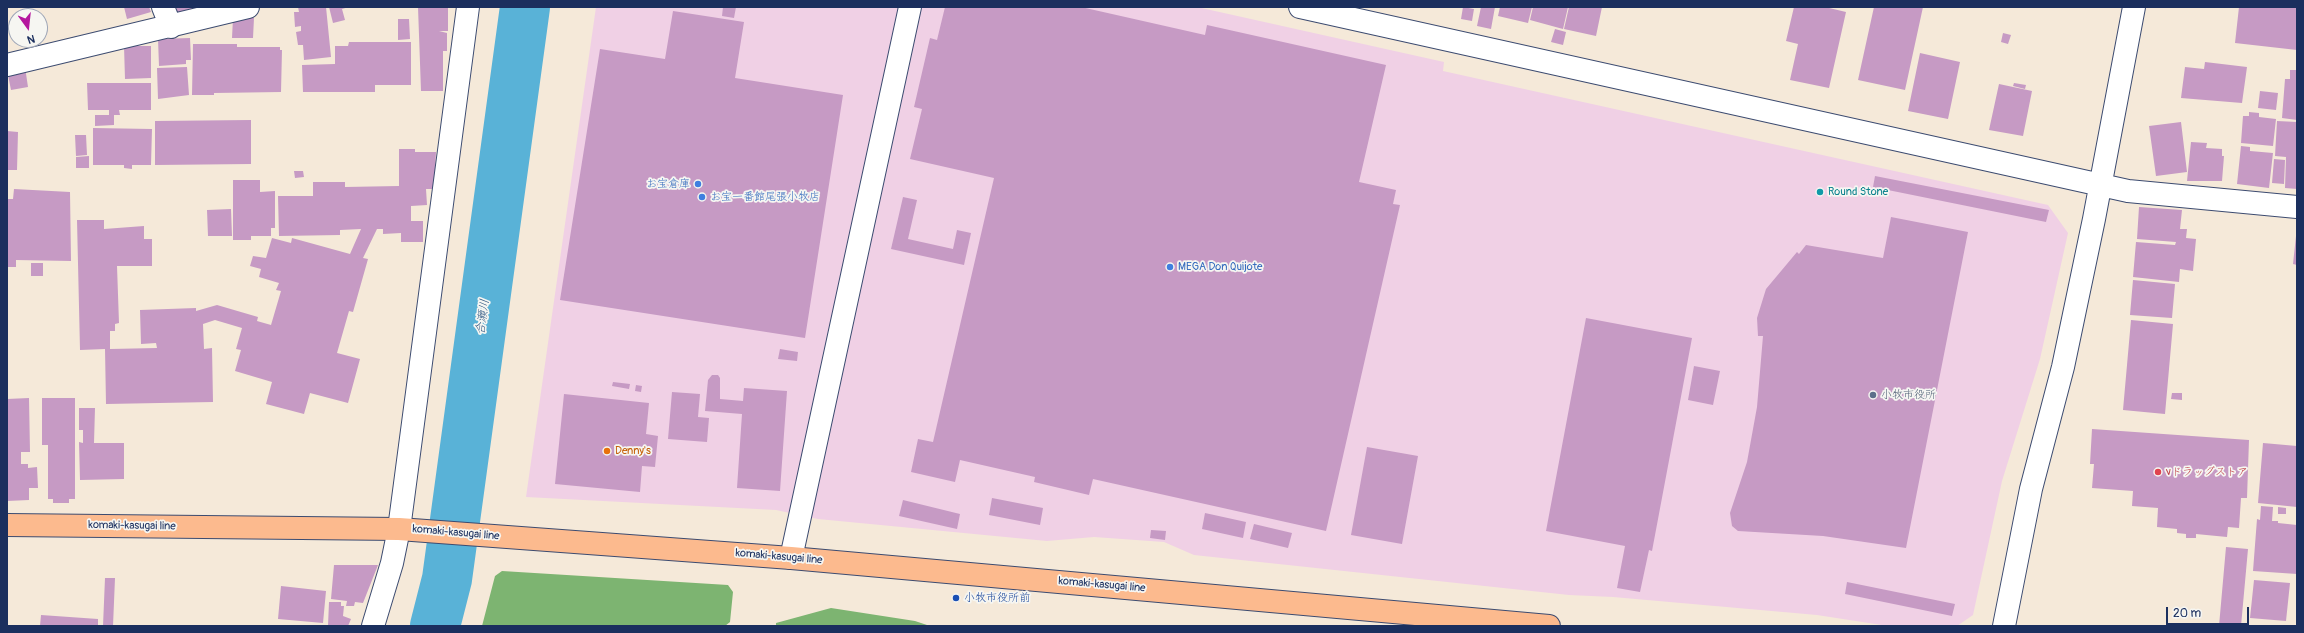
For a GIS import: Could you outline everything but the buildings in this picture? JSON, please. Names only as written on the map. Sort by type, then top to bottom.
[{"type":"main road","name":"komaki-kasugai line","points":[[7,525],[399,529],[791,558],[1549,626]]},
{"type":"street","points":[[163,7],[171,27]]},
{"type":"street","points":[[7,65],[171,27],[248,7]]},
{"type":"street","points":[[374,626],[392,563],[399,529],[468,7]]},
{"type":"street","points":[[791,558],[910,7]]},
{"type":"street","points":[[1300,7],[2128,191],[2297,207]]},
{"type":"street","points":[[2004,626],[2031,489],[2063,367],[2134,7]]},
{"type":"shaded area","points":[[596,7],[1197,7],[1444,62],[1443,71],[2048,205],[2068,233],[2040,359],[2002,481],[1973,615],[1957,626],[1888,626],[1817,615],[1613,597],[1569,595],[1194,555],[1164,542],[1094,537],[1047,541],[818,519],[776,510],[526,497]]},
{"type":"green space","points":[[502,571],[728,585],[733,592],[730,622],[725,626],[482,626],[495,576]]},
{"type":"green space","points":[[831,608],[915,621],[930,626],[776,626],[776,623]]},
{"type":"waterway","name":"合瀬川","points":[[435,626],[447,579],[525,7]]},
{"type":"place","name":"お宝倉庫","points":[[698,184]]},
{"type":"place","name":"Round Stone","points":[[1820,192]]},
{"type":"place","name":"お宝一番館尾張小牧店","points":[[702,197]]},
{"type":"place","name":"MEGA Don Quijote","points":[[1170,267]]},
{"type":"place","name":"小牧市役所","points":[[1873,395]]},
{"type":"place","name":"Denny's","points":[[607,451]]},
{"type":"place","name":"vドラッグストア","points":[[2158,472]]},
{"type":"place","name":"小牧市役所前","points":[[956,598]]}]
